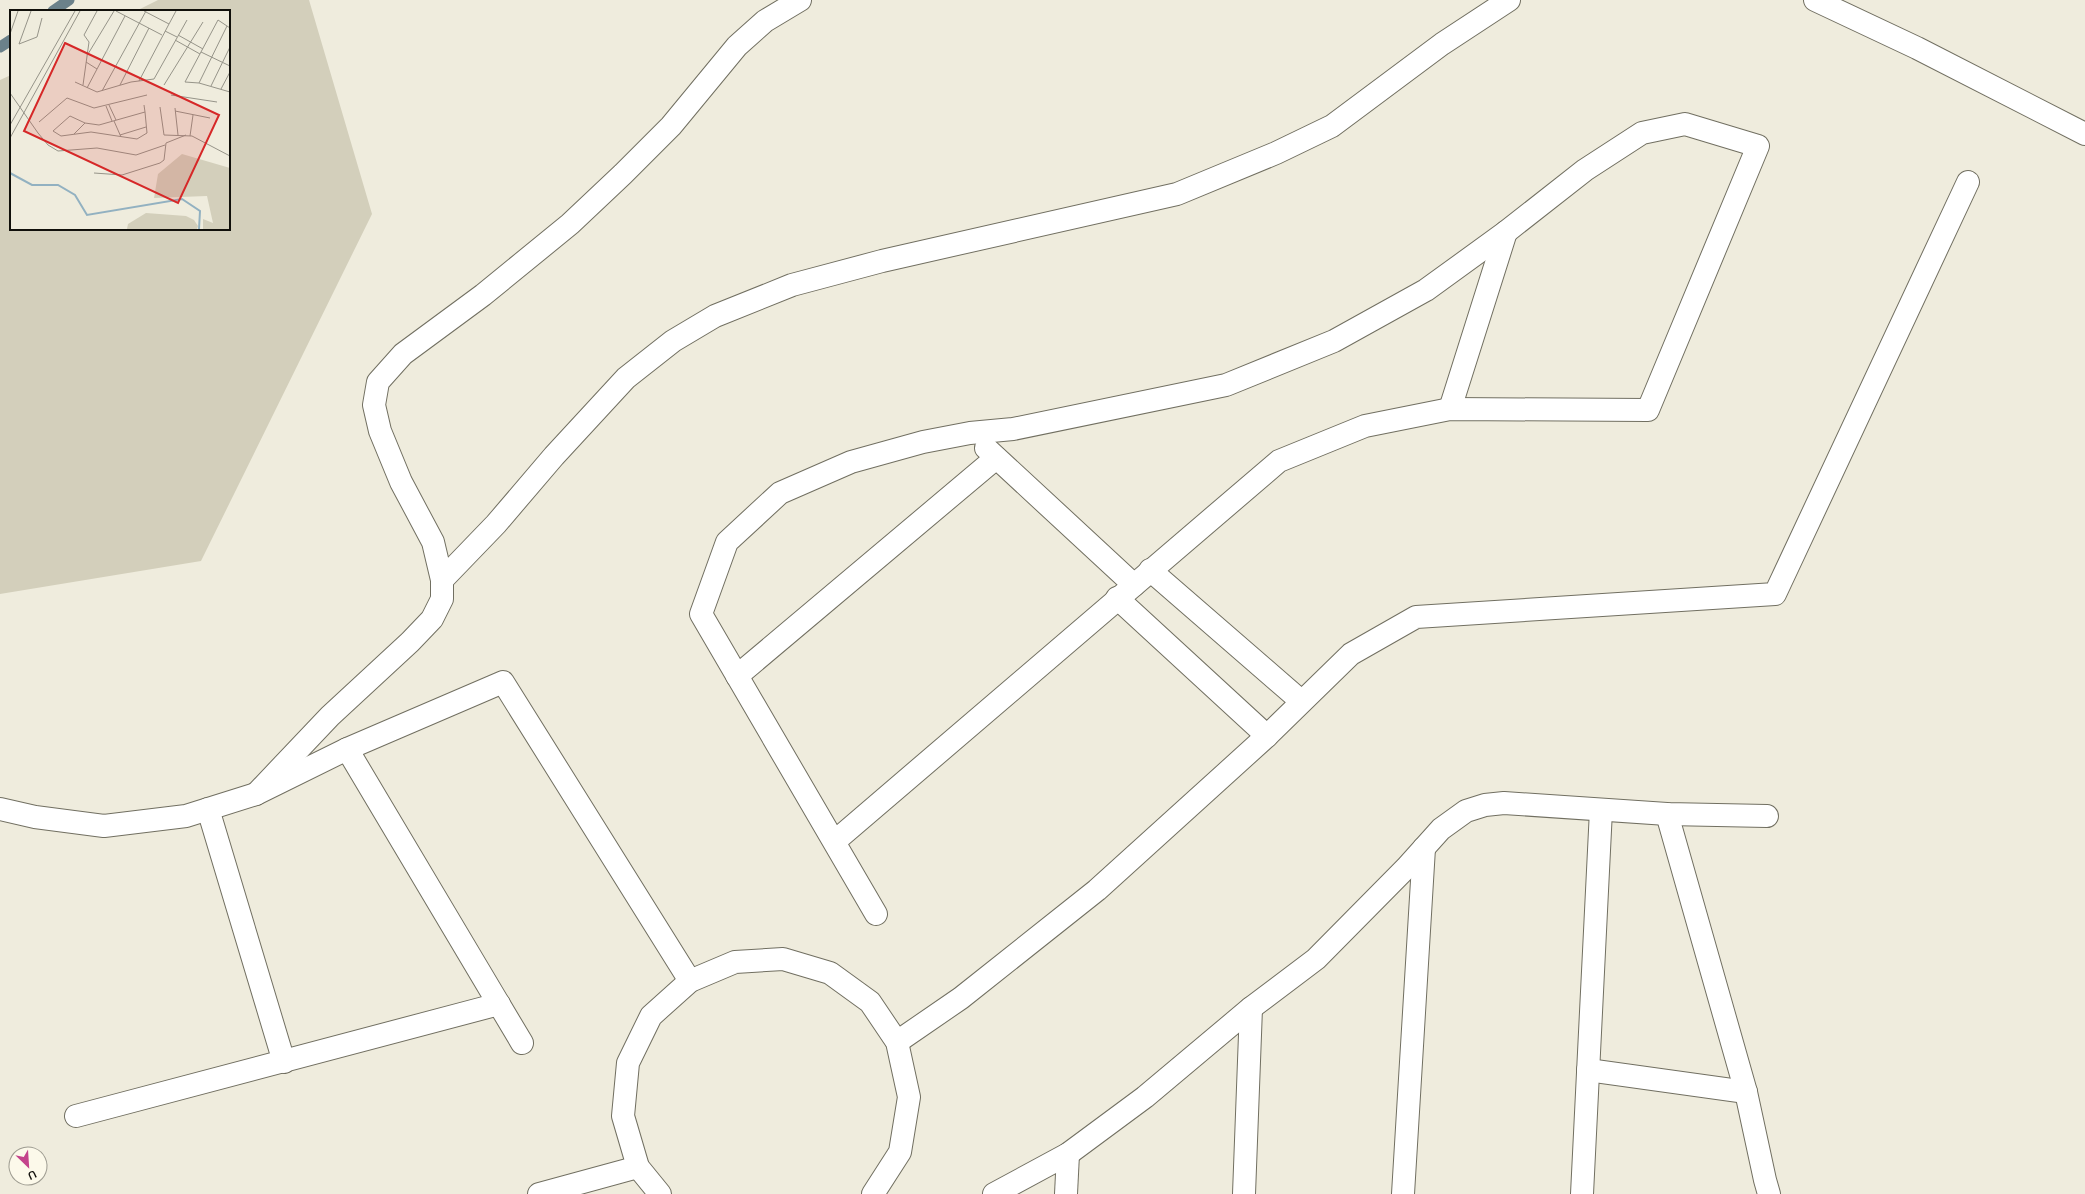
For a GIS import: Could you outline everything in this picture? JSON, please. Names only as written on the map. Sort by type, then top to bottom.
[{"type":"street","points":[[256,794],[330,716],[410,642],[432,619],[442,599],[442,580],[433,542],[402,482],[380,431],[374,405],[378,382],[402,354],[483,295],[570,224],[624,174],[671,126],[737,46],[765,21],[800,0]]},
{"type":"street","points":[[442,580],[496,524],[554,456],[626,378],[673,341],[715,316],[792,285],[882,261],[1177,194],[1276,153],[1332,126],[1442,44],[1509,0]]},
{"type":"street","points":[[1815,0],[1917,48],[2085,134]]},
{"type":"street","points":[[834,842],[1125,591],[1279,461],[1364,426],[1450,409],[1648,410],[1758,146],[1685,124],[1642,132],[1585,170],[1506,232],[1426,290],[1334,341],[1226,385],[1013,429],[970,433],[923,442],[851,462],[780,494],[727,542],[701,614],[737,676],[876,914]]},
{"type":"street","points":[[897,1042],[961,998],[1097,890],[1267,736],[1301,701],[1351,654],[1416,617],[1775,594],[1968,182]]},
{"type":"street","points":[[1450,409],[1506,232]]},
{"type":"street","points":[[970,433],[1267,736]]},
{"type":"street","points":[[737,676],[996,458]]},
{"type":"street","points":[[1150,570],[1301,701]]},
{"type":"street","points":[[0,809],[35,817],[104,826],[186,816],[256,794],[347,749],[503,682],[690,980]]},
{"type":"street","points":[[347,749],[522,1044]]},
{"type":"street","points":[[994,1194],[1068,1154],[1145,1097],[1252,1008],[1316,959],[1441,829],[1466,811],[1504,803],[1667,814],[1767,816]]},
{"type":"street","points":[[208,809],[284,1062]]},
{"type":"street","points":[[1582,1194],[1601,810]]},
{"type":"street","points":[[1667,814],[1746,1092],[1765,1189]]},
{"type":"street","points":[[1403,1194],[1424,848]]},
{"type":"street","points":[[660,1194],[638,1167],[623,1116],[628,1064],[651,1016],[690,980],[735,962],[783,959],[830,973],[870,1002],[897,1042],[909,1097],[900,1152],[873,1194]]},
{"type":"street","points":[[76,1116],[499,1004]]},
{"type":"street","points":[[1244,1194],[1252,1008]]},
{"type":"street","points":[[1588,1070],[1746,1092]]},
{"type":"street","points":[[1066,1194],[1068,1154]]},
{"type":"street","points":[[539,1194],[638,1167]]},
{"type":"shaded area","points":[[158,0],[309,0],[372,214],[201,561],[0,594],[0,80],[10,75],[10,230],[230,230],[230,10],[138,10]]},
{"type":"waterway","points":[[54,10],[69,0]]},
{"type":"waterway","points":[[0,47],[10,41]]}]
